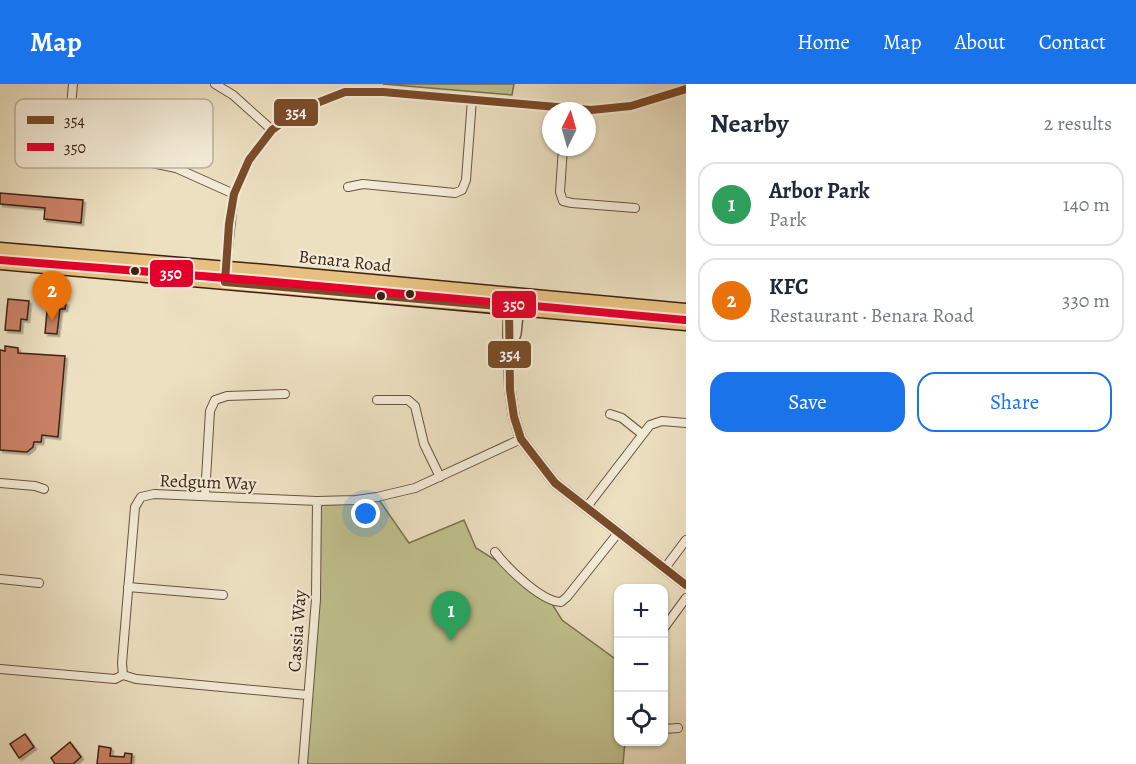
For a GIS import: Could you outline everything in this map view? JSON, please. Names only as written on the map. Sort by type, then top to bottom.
[{"type":"main road","name":"Benara Road","points":[[0,249],[15,250],[68,263],[225,282],[376,295],[686,310]]},
{"type":"main road","points":[[15,250],[6,255],[1,266],[25,271],[68,263]]},
{"type":"main road","name":"Benara Road","points":[[68,263],[226,268],[376,282],[686,324]]},
{"type":"main road","points":[[225,282],[226,268]]},
{"type":"main road","points":[[376,282],[376,295]]},
{"type":"street","points":[[72,99],[73,84]]},
{"type":"street","points":[[215,84],[232,95],[272,130]]},
{"type":"street","points":[[226,268],[234,194],[249,160],[272,130],[299,110],[343,88],[542,107]]},
{"type":"street","points":[[596,110],[631,106],[674,88],[686,89]]},
{"type":"street","points":[[348,187],[363,184],[455,192],[462,190],[466,180],[472,99]]},
{"type":"street","points":[[562,156],[560,192],[563,201],[635,208]]},
{"type":"street","points":[[176,168],[234,194]]},
{"type":"street","points":[[515,301],[516,334],[510,348],[511,401],[521,439],[555,483],[686,585]]},
{"type":"street","points":[[205,496],[210,411],[215,400],[227,396],[285,394]]},
{"type":"street","points":[[376,400],[408,400],[415,406],[424,444],[440,477]]},
{"type":"street","points":[[610,414],[622,418],[642,434]]},
{"type":"street","points":[[586,508],[642,434],[655,422],[686,423]]},
{"type":"street","name":"Redgum Way","points":[[123,675],[128,587],[137,502],[147,495],[317,501],[356,500],[385,496],[416,488],[521,439]]},
{"type":"street","points":[[0,483],[44,489]]},
{"type":"street","name":"Cassia Way","points":[[303,764],[316,599],[317,501]]},
{"type":"street","points":[[495,552],[506,566],[549,599],[561,602],[618,533]]},
{"type":"street","points":[[665,568],[686,540]]},
{"type":"street","points":[[0,579],[39,583]]},
{"type":"street","points":[[128,587],[223,595]]},
{"type":"street","points":[[668,621],[686,598]]},
{"type":"street","points":[[0,669],[115,679],[123,675],[136,679],[307,695]]},
{"type":"street","points":[[668,729],[678,728]]},
{"type":"green space","points":[[383,84],[514,84],[512,95]]},
{"type":"green space","points":[[377,497],[409,543],[464,520],[476,548],[505,566],[549,599],[562,620],[614,658],[614,746],[625,746],[623,764],[303,764],[316,599],[317,501]]},
{"type":"building","points":[[0,193],[83,200],[81,223],[44,219],[45,208],[0,204]]},
{"type":"building","points":[[8,299],[29,301],[27,320],[21,319],[20,331],[5,330]]},
{"type":"building","points":[[48,301],[66,303],[65,309],[60,309],[57,334],[45,333]]},
{"type":"building","points":[[5,346],[18,348],[18,353],[65,356],[58,437],[42,435],[41,442],[34,442],[33,447],[27,452],[0,450],[0,350],[5,351]]},
{"type":"building","points":[[25,734],[34,747],[19,758],[10,744]]},
{"type":"building","points":[[70,742],[81,757],[73,764],[55,764],[51,758]]},
{"type":"building","points":[[99,746],[111,748],[110,756],[124,757],[125,753],[132,754],[131,764],[97,764]]},
{"type":"transit line","name":"354","points":[[686,89],[631,106],[591,110],[383,92],[345,92],[299,110],[272,130],[249,160],[234,194],[229,224],[225,282],[509,307],[510,390],[514,417],[521,439],[555,483],[686,585]]},
{"type":"transit line","name":"350","points":[[0,260],[264,281],[685,320]]},
{"type":"place","name":"KFC","points":[[52,321]]},
{"type":"place","name":"Arbor Park","points":[[451,641]]}]
